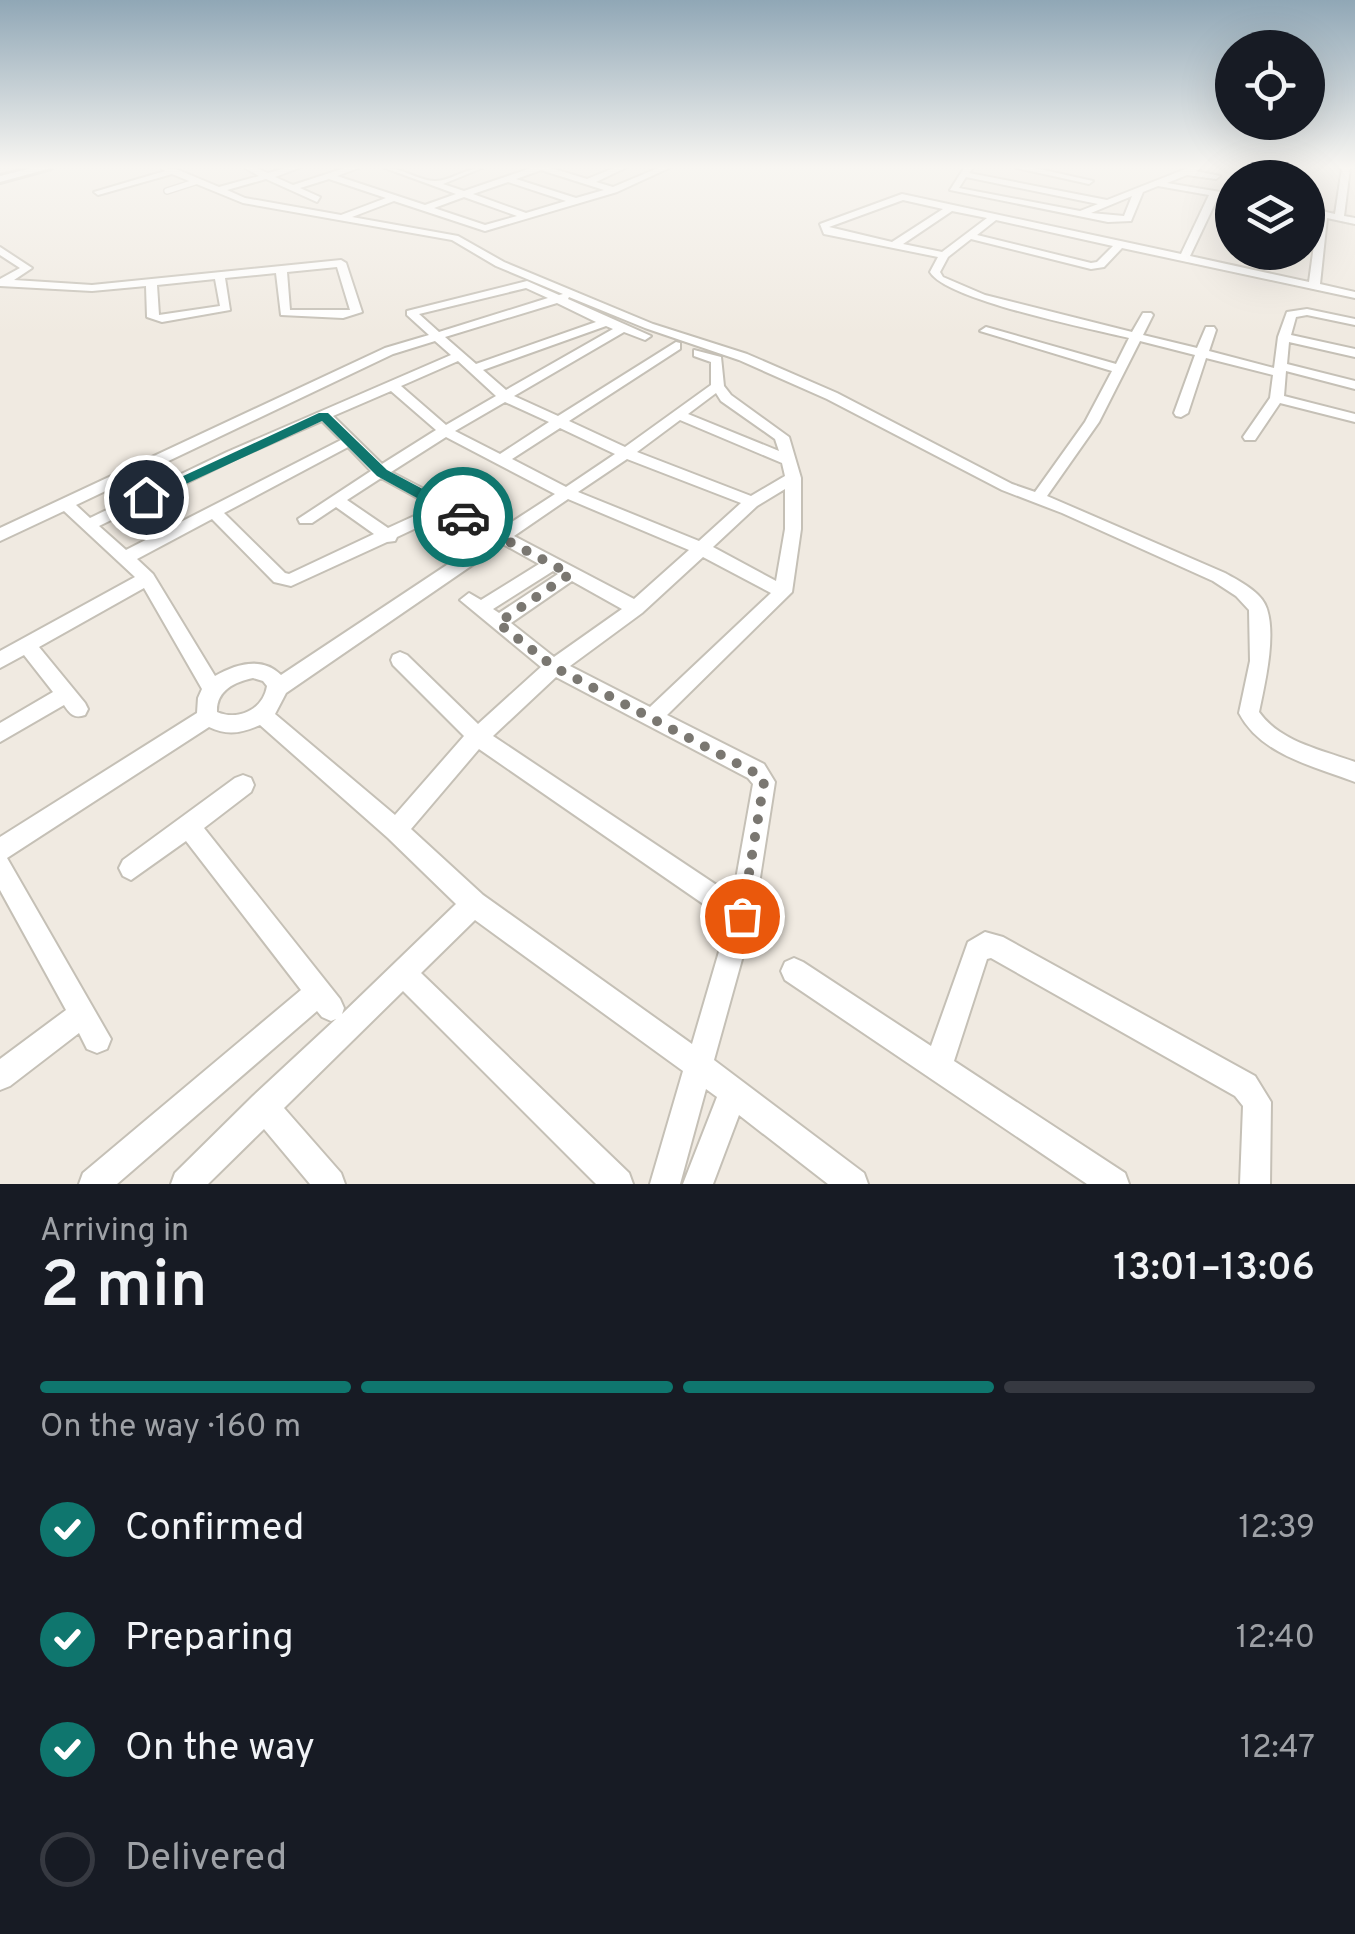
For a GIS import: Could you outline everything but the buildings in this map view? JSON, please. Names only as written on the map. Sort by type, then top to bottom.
[{"type":"street","points":[[374,223],[455,238],[489,259],[649,326],[743,357],[832,396],[1007,487],[1157,548],[1242,591],[1258,608],[1260,661],[1249,713],[1252,720],[1275,738],[1355,772]]},
{"type":"street","points":[[469,223],[482,228],[502,223]]},
{"type":"street","points":[[830,223],[823,226],[827,232],[944,255]]},
{"type":"street","points":[[893,246],[927,223]]},
{"type":"street","points":[[986,223],[944,255],[935,272],[951,287],[1199,354],[1355,385]]},
{"type":"street","points":[[1023,223],[1355,295]]},
{"type":"street","points":[[1045,228],[1057,223]]},
{"type":"street","points":[[1184,258],[1201,223]]},
{"type":"street","points":[[969,236],[1091,266],[1100,265],[1120,244]]},
{"type":"street","points":[[0,250],[26,268],[2,281]]},
{"type":"street","points":[[2,281],[65,288],[150,283],[219,274],[281,268],[343,263],[356,312],[284,313],[281,268]]},
{"type":"street","points":[[1321,270],[1322,314]]},
{"type":"street","points":[[150,283],[153,316],[162,320],[226,308],[219,274]]},
{"type":"street","points":[[652,718],[782,592],[792,530],[790,469],[782,437],[726,398],[717,386],[717,360],[606,322],[520,284],[411,313],[505,397],[626,453],[752,502]]},
{"type":"street","points":[[0,534],[389,352],[573,293]]},
{"type":"street","points":[[1250,437],[1277,398],[1284,337],[1292,314],[1322,314],[1355,322]]},
{"type":"street","points":[[1038,498],[1092,422],[1146,315]]},
{"type":"street","points":[[474,370],[606,322]]},
{"type":"street","points":[[306,520],[445,431],[623,328]]},
{"type":"street","points":[[1181,413],[1210,330]]},
{"type":"street","points":[[986,331],[1120,368]]},
{"type":"street","points":[[1284,337],[1355,353]]},
{"type":"street","points":[[502,459],[676,346]]},
{"type":"street","points":[[88,525],[460,356]]},
{"type":"street","points":[[392,385],[445,431],[566,493],[702,549],[782,592]]},
{"type":"street","points":[[279,687],[266,672],[238,673],[212,690],[206,700],[208,718],[230,726],[262,715],[274,702],[279,687],[504,538],[717,386]]},
{"type":"street","points":[[1277,398],[1355,418]]},
{"type":"street","points":[[680,415],[790,469]]},
{"type":"street","points":[[324,416],[382,473],[636,608]]},
{"type":"street","points":[[125,558],[348,442]]},
{"type":"street","points":[[396,830],[438,777],[554,667],[636,608],[790,469]]},
{"type":"street","points":[[338,501],[389,537]]},
{"type":"street","points":[[64,504],[147,578],[212,690]]},
{"type":"street","points":[[214,512],[286,580],[304,577],[446,508]]},
{"type":"street","points":[[553,562],[475,605],[554,667],[756,771],[764,782],[742,916],[666,1184]]},
{"type":"street","points":[[498,623],[570,574]]},
{"type":"street","points":[[0,660],[147,578]]},
{"type":"street","points":[[0,732],[72,701],[27,645]]},
{"type":"street","points":[[400,660],[479,738],[742,916]]},
{"type":"street","points":[[262,715],[396,830],[474,904],[698,1065],[853,1184]]},
{"type":"street","points":[[0,850],[208,718]]},
{"type":"street","points":[[131,868],[243,785]]},
{"type":"street","points":[[94,1184],[325,1000],[189,827]]},
{"type":"street","points":[[0,867],[98,1039]]},
{"type":"street","points":[[186,1184],[474,904]]},
{"type":"street","points":[[938,1067],[977,950],[985,945],[994,946],[1245,1086],[1256,1102],[1254,1184]]},
{"type":"street","points":[[794,972],[1114,1184]]},
{"type":"street","points":[[403,973],[618,1184]]},
{"type":"street","points":[[0,1076],[82,1014]]},
{"type":"street","points":[[698,1184],[733,1092]]},
{"type":"street","points":[[264,1106],[330,1184]]},
{"type":"way so far","points":[[463,517],[570,574],[498,623],[554,667],[761,776],[764,782],[742,916]]},
{"type":"route","points":[[146,497],[324,416],[382,473],[463,517]]}]
